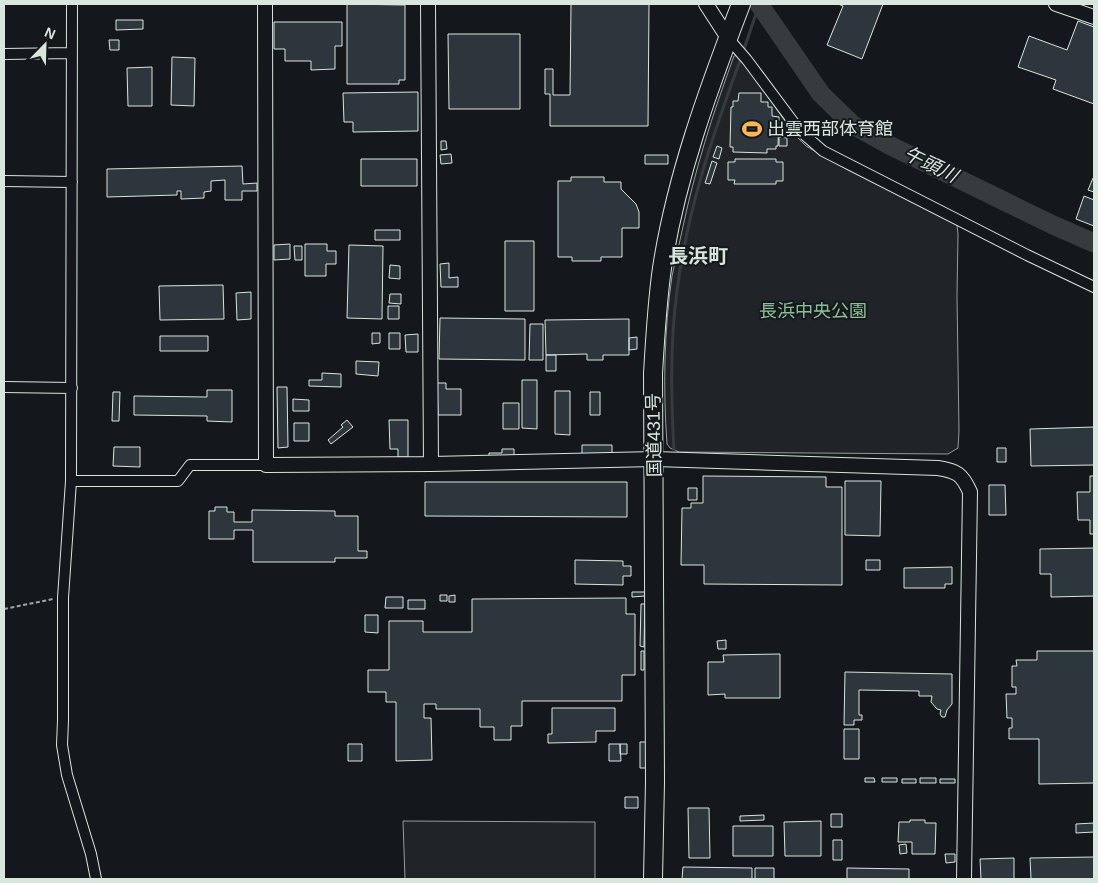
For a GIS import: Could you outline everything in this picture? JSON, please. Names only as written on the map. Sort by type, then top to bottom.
[{"type":"highway","name":"国道431号","points":[[653,879],[655,782],[655,459],[653,374],[656,318],[662,268],[677,196],[696,127],[733,44],[741,4]]},
{"type":"street","points":[[72,4],[71,482],[63,598],[62,745],[67,775],[91,854],[96,879]]},
{"type":"street","points":[[265,4],[266,465]]},
{"type":"street","points":[[428,4],[431,464]]},
{"type":"street","points":[[706,4],[733,44],[800,131],[822,151],[1094,287]]},
{"type":"street","points":[[1056,4],[1094,17]]},
{"type":"street","points":[[4,54],[72,53]]},
{"type":"street","points":[[4,181],[72,182]]},
{"type":"street","points":[[4,387],[72,388]]},
{"type":"street","points":[[71,482],[178,481],[190,465],[431,464],[655,459],[938,468],[954,471],[965,481],[970,492],[964,879]]},
{"type":"path","points":[[4,609],[63,598]]},
{"type":"green space","name":"長浜中央公園","points":[[738,55],[782,117],[806,146],[846,169],[957,225],[959,431],[958,448],[948,454],[679,452],[670,448],[667,444],[665,360],[672,276],[687,208],[705,143],[734,56]]},
{"type":"green space","points":[[403,821],[595,822],[595,879],[405,879]]},
{"type":"building","points":[[347,4],[405,5],[405,80],[399,80],[399,84],[347,84]]},
{"type":"building","points":[[571,4],[649,4],[648,126],[550,126],[550,94],[545,94],[545,69],[553,69],[553,95],[570,95]]},
{"type":"building","points":[[838,4],[883,4],[862,59],[827,45],[843,6]]},
{"type":"building","points":[[116,20],[143,20],[143,29],[116,30]]},
{"type":"building","points":[[1078,21],[1094,27],[1094,104],[1053,89],[1056,80],[1018,67],[1029,36],[1067,50]]},
{"type":"building","points":[[274,22],[342,22],[342,46],[335,46],[335,69],[311,70],[311,61],[285,61],[285,49],[274,49]]},
{"type":"building","points":[[448,34],[520,34],[520,109],[449,109]]},
{"type":"building","points":[[109,40],[119,40],[119,50],[110,50]]},
{"type":"building","points":[[172,57],[195,58],[194,106],[171,105]]},
{"type":"building","points":[[152,67],[152,106],[128,106],[127,68]]},
{"type":"building","points":[[418,92],[418,131],[353,132],[353,122],[344,122],[343,93]]},
{"type":"building","points":[[739,93],[761,93],[761,102],[768,102],[768,107],[772,107],[772,116],[779,117],[778,146],[776,146],[776,149],[767,149],[767,153],[733,152],[733,147],[730,147],[731,107],[733,107],[733,101],[738,101]]},
{"type":"building","points":[[779,137],[787,138],[787,146],[779,146]]},
{"type":"building","points":[[441,141],[446,141],[447,149],[441,150]]},
{"type":"building","points":[[717,146],[722,148],[719,159],[713,157]]},
{"type":"building","points":[[451,154],[452,163],[441,164],[440,155]]},
{"type":"building","points":[[645,155],[668,155],[668,164],[645,164]]},
{"type":"building","points":[[361,159],[417,159],[417,186],[361,186]]},
{"type":"building","points":[[735,159],[776,159],[776,162],[783,162],[783,181],[776,181],[776,184],[734,184],[735,180],[728,180],[728,162],[735,162]]},
{"type":"building","points":[[712,161],[717,163],[710,184],[705,183]]},
{"type":"building","points":[[242,166],[243,184],[257,183],[257,191],[242,191],[242,200],[225,200],[225,180],[211,181],[211,191],[204,192],[204,198],[181,199],[181,191],[177,191],[177,195],[107,197],[107,169]]},
{"type":"building","points":[[571,177],[604,177],[604,182],[621,182],[621,189],[636,204],[639,212],[639,228],[622,228],[622,257],[601,257],[601,261],[572,261],[572,257],[558,257],[558,181],[571,181]]},
{"type":"building","points":[[1094,179],[1094,192],[1088,190]]},
{"type":"building","points":[[1084,196],[1094,200],[1094,226],[1076,219]]},
{"type":"building","points":[[375,230],[400,230],[400,240],[375,240]]},
{"type":"building","points":[[505,241],[534,241],[534,311],[505,311]]},
{"type":"building","points":[[290,244],[290,259],[274,260],[274,245]]},
{"type":"building","points":[[305,244],[327,244],[327,251],[336,251],[336,264],[326,264],[326,276],[305,276]]},
{"type":"building","points":[[349,245],[383,246],[382,319],[347,318]]},
{"type":"building","points":[[294,246],[302,246],[302,260],[295,260]]},
{"type":"building","points":[[449,263],[449,278],[458,277],[458,287],[441,287],[440,264]]},
{"type":"building","points":[[390,265],[400,266],[400,279],[389,278]]},
{"type":"building","points":[[223,285],[224,319],[160,320],[159,286]]},
{"type":"building","points":[[251,292],[251,319],[237,320],[236,293]]},
{"type":"building","points":[[390,294],[401,294],[401,304],[389,303]]},
{"type":"building","points":[[388,306],[399,306],[399,319],[388,319]]},
{"type":"building","points":[[440,318],[525,319],[525,360],[439,359]]},
{"type":"building","points":[[629,319],[629,355],[603,355],[603,360],[587,360],[587,354],[546,355],[545,320]]},
{"type":"building","points":[[530,324],[543,324],[543,360],[529,360]]},
{"type":"building","points":[[372,333],[380,333],[380,343],[372,344]]},
{"type":"building","points":[[389,333],[400,333],[400,349],[389,349]]},
{"type":"building","points":[[418,334],[418,352],[406,352],[405,335]]},
{"type":"building","points":[[160,336],[208,336],[208,351],[160,351]]},
{"type":"building","points":[[637,337],[637,349],[629,350],[629,338]]},
{"type":"building","points":[[546,355],[556,355],[556,371],[546,371]]},
{"type":"building","points":[[356,361],[379,362],[378,376],[356,374]]},
{"type":"building","points":[[322,373],[341,374],[341,387],[309,386],[309,380],[322,380]]},
{"type":"building","points":[[522,380],[537,380],[537,429],[522,428]]},
{"type":"building","points":[[437,383],[446,383],[446,389],[461,389],[461,415],[438,415]]},
{"type":"building","points":[[277,387],[287,387],[288,447],[278,448]]},
{"type":"building","points":[[207,390],[232,390],[232,422],[207,421],[207,416],[134,415],[134,396],[207,397]]},
{"type":"building","points":[[555,391],[570,391],[570,435],[555,434]]},
{"type":"building","points":[[113,392],[120,392],[119,421],[112,421]]},
{"type":"building","points":[[590,392],[600,392],[600,415],[590,415]]},
{"type":"building","points":[[293,399],[309,400],[309,411],[293,411]]},
{"type":"building","points":[[503,403],[519,403],[519,429],[503,429]]},
{"type":"building","points":[[347,420],[353,427],[331,444],[328,440],[343,427],[341,425]]},
{"type":"building","points":[[389,420],[408,420],[408,457],[398,457],[398,449],[390,449]]},
{"type":"building","points":[[294,423],[309,423],[309,441],[294,441]]},
{"type":"building","points":[[1094,427],[1094,465],[1031,466],[1030,429]]},
{"type":"building","points":[[582,445],[612,445],[612,455],[582,455]]},
{"type":"building","points":[[114,447],[140,447],[140,467],[113,466]]},
{"type":"building","points":[[997,448],[1006,448],[1006,462],[997,462]]},
{"type":"building","points":[[502,449],[514,449],[514,457],[489,456],[489,453],[502,453]]},
{"type":"building","points":[[703,476],[826,477],[826,487],[842,487],[842,585],[704,584],[704,565],[681,565],[682,508],[691,508],[691,503],[703,503]]},
{"type":"building","points":[[1090,476],[1094,476],[1094,534],[1090,534],[1090,520],[1078,520],[1077,492],[1090,492]]},
{"type":"building","points":[[845,481],[881,481],[880,536],[845,535]]},
{"type":"building","points":[[425,482],[627,482],[627,517],[425,516]]},
{"type":"building","points":[[989,485],[1005,485],[1006,515],[989,515]]},
{"type":"building","points":[[688,488],[697,488],[697,500],[688,500]]},
{"type":"building","points":[[215,507],[227,507],[227,512],[234,512],[234,522],[252,522],[252,510],[335,511],[335,516],[358,516],[358,551],[367,551],[367,558],[335,558],[335,562],[253,562],[253,530],[234,530],[234,539],[209,539],[209,511],[215,511]]},
{"type":"building","points":[[1094,548],[1094,596],[1051,597],[1051,574],[1040,574],[1040,549]]},
{"type":"building","points":[[575,560],[623,561],[623,566],[631,566],[631,576],[623,576],[623,585],[575,584]]},
{"type":"building","points":[[866,560],[880,560],[880,570],[866,570]]},
{"type":"building","points":[[952,567],[952,584],[945,584],[945,588],[904,588],[904,568]]},
{"type":"building","points":[[632,592],[645,592],[645,596],[632,597]]},
{"type":"building","points":[[440,595],[447,595],[447,601],[440,601]]},
{"type":"building","points":[[455,595],[455,602],[449,602],[449,596]]},
{"type":"building","points":[[386,597],[403,597],[403,608],[385,608]]},
{"type":"building","points":[[626,598],[626,614],[635,614],[635,675],[622,675],[622,701],[522,701],[522,726],[511,726],[511,740],[494,740],[494,727],[480,727],[480,709],[436,709],[436,704],[424,704],[424,718],[431,718],[432,760],[396,761],[396,702],[386,702],[386,692],[368,692],[368,670],[389,670],[389,621],[423,621],[423,632],[472,632],[472,599]]},
{"type":"building","points":[[408,600],[425,600],[425,609],[408,609]]},
{"type":"building","points":[[641,604],[645,604],[644,647],[640,646]]},
{"type":"building","points":[[365,615],[378,615],[378,633],[365,632]]},
{"type":"building","points":[[726,640],[726,649],[718,649],[717,641]]},
{"type":"building","points":[[641,651],[644,651],[644,670],[641,670]]},
{"type":"building","points":[[1037,651],[1094,651],[1094,783],[1039,784],[1039,739],[1009,739],[1009,728],[1012,728],[1012,718],[1007,718],[1006,694],[1016,694],[1016,687],[1012,687],[1012,666],[1017,666],[1016,660],[1037,660]]},
{"type":"building","points":[[780,654],[780,698],[725,698],[725,694],[708,695],[708,662],[724,662],[723,655]]},
{"type":"building","points":[[845,672],[952,674],[952,704],[947,710],[945,717],[942,717],[940,714],[941,710],[937,709],[931,702],[932,696],[919,696],[919,691],[859,690],[859,715],[862,715],[862,720],[854,720],[854,725],[844,725]]},
{"type":"building","points":[[552,708],[615,708],[615,731],[596,731],[596,742],[548,743],[548,734],[552,734]]},
{"type":"building","points":[[844,729],[859,729],[859,759],[844,759]]},
{"type":"building","points":[[640,742],[646,742],[647,768],[640,768]]},
{"type":"building","points":[[348,744],[362,744],[362,761],[348,761]]},
{"type":"building","points":[[609,744],[620,744],[621,761],[609,761]]},
{"type":"building","points":[[620,744],[627,744],[627,754],[620,754]]},
{"type":"building","points":[[865,778],[874,778],[875,782],[865,782]]},
{"type":"building","points":[[882,778],[897,778],[897,782],[882,782]]},
{"type":"building","points":[[920,778],[936,778],[936,783],[920,783]]},
{"type":"building","points":[[902,779],[916,779],[916,783],[902,783]]},
{"type":"building","points":[[940,779],[955,779],[955,783],[940,783]]},
{"type":"building","points":[[625,797],[638,797],[638,808],[625,808]]},
{"type":"building","points":[[688,808],[709,808],[710,858],[689,858]]},
{"type":"building","points":[[831,814],[842,814],[842,827],[831,827]]},
{"type":"building","points":[[764,815],[764,820],[740,821],[740,816]]},
{"type":"building","points":[[910,820],[925,820],[925,823],[936,823],[935,854],[912,854],[912,842],[898,842],[899,822],[910,822]]},
{"type":"building","points":[[821,821],[821,856],[785,856],[784,822]]},
{"type":"building","points":[[1094,823],[1094,832],[1076,833],[1076,824]]},
{"type":"building","points":[[733,826],[773,826],[773,856],[733,856]]},
{"type":"building","points":[[833,840],[842,840],[842,860],[833,860]]},
{"type":"building","points":[[906,844],[907,853],[900,854],[899,845]]},
{"type":"building","points":[[945,854],[955,854],[955,862],[946,863]]},
{"type":"building","points":[[1094,857],[1094,879],[1031,879],[1030,858]]},
{"type":"building","points":[[1014,858],[1014,879],[981,879],[980,859]]},
{"type":"building","points":[[683,867],[752,868],[752,879],[682,879]]},
{"type":"building","points":[[755,868],[774,868],[774,879],[755,879]]},
{"type":"building","points":[[847,868],[909,869],[909,879],[847,879]]},
{"type":"waterway","name":"午頭川","points":[[759,4],[821,94],[853,125],[889,145],[1094,243]]},
{"type":"waterway","points":[[743,52],[759,5]]},
{"type":"waterway","points":[[674,450],[672,350],[681,261],[702,173],[741,58]]},
{"type":"place","name":"出雲西部体育館","points":[[752,129]]},
{"type":"district","name":"長浜町","points":[[698,256]]}]
